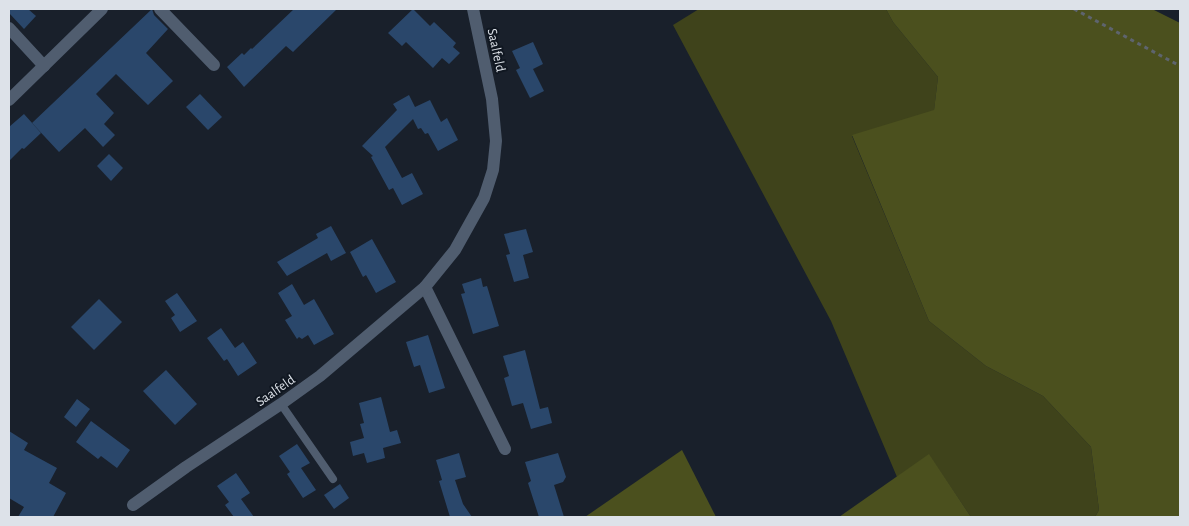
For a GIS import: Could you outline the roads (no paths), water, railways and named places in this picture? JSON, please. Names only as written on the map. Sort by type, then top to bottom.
[{"type":"street","points":[[9,100],[102,9]]},
{"type":"street","points":[[160,9],[214,65]]},
{"type":"street","name":"Saalfeld","points":[[133,505],[320,376],[425,287],[455,250],[473,221],[484,198],[493,170],[496,141],[492,99],[473,9]]},
{"type":"street","points":[[9,28],[44,66]]},
{"type":"street","points":[[425,287],[505,450]]},
{"type":"lane","points":[[281,404],[334,479]]}]
